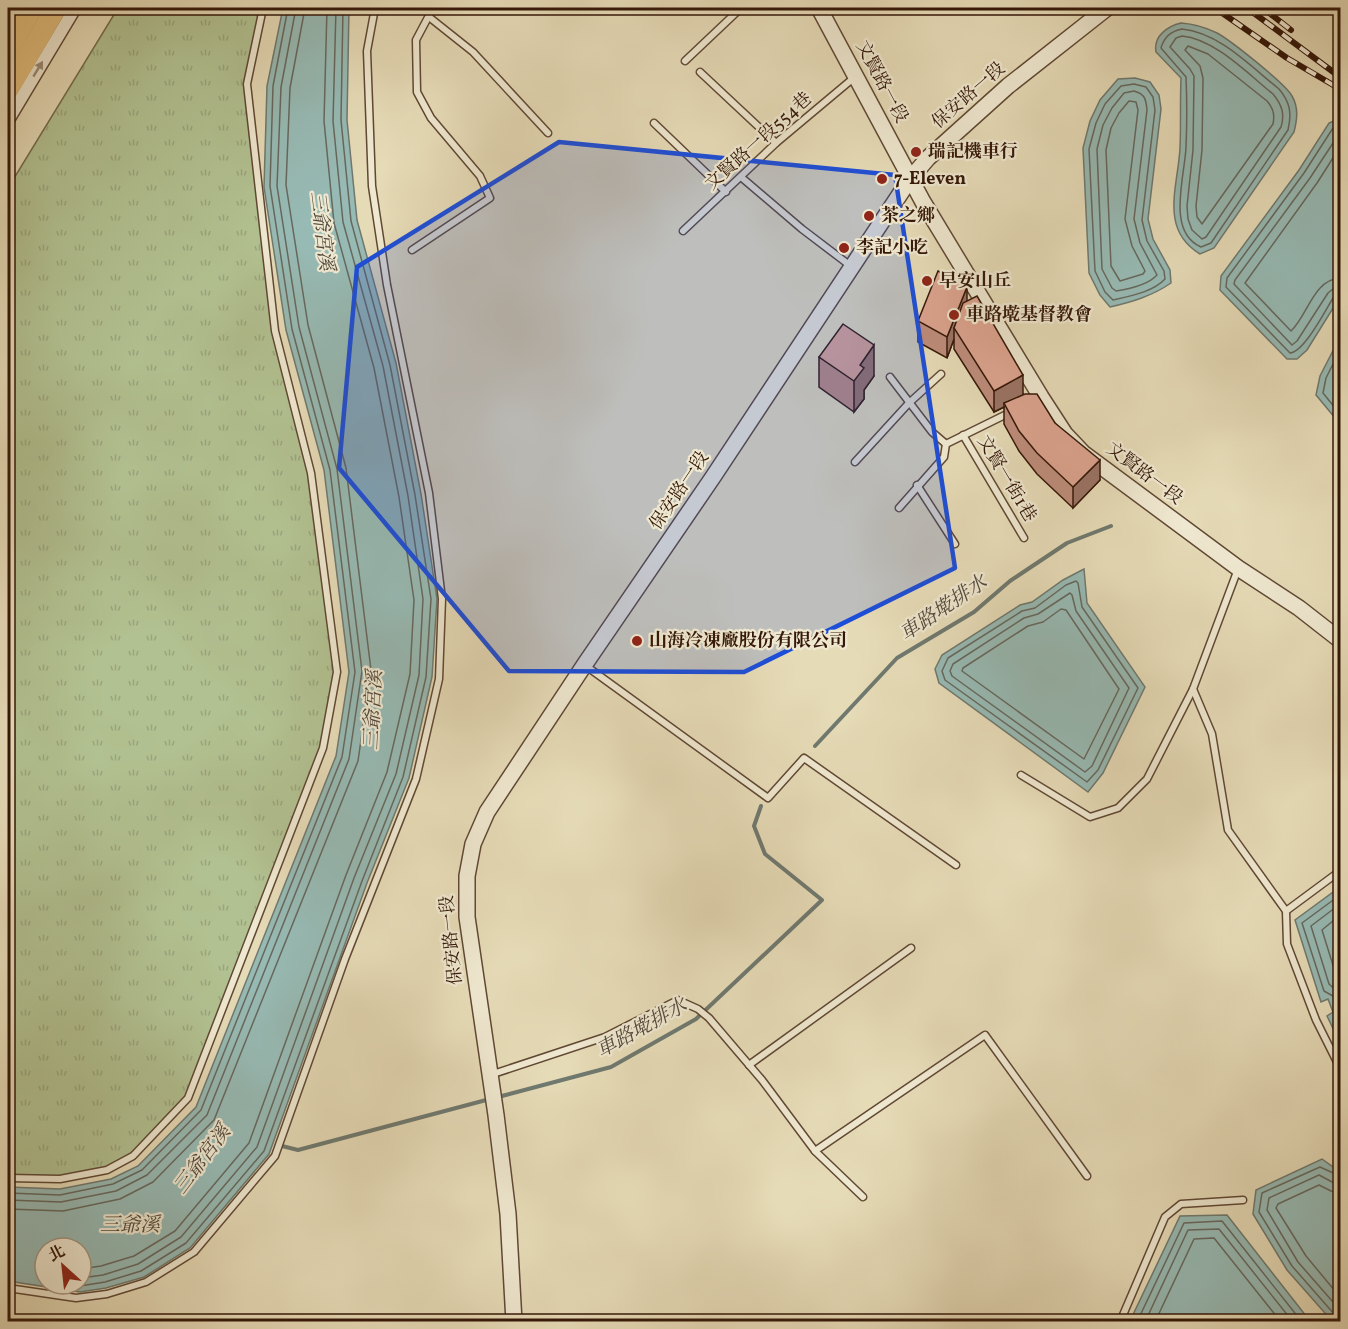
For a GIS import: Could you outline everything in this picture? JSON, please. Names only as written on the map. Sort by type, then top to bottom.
[{"type":"highway","points":[[8,49],[32,8]]},
{"type":"highway","points":[[8,88],[56,8]]},
{"type":"street","points":[[8,14],[11,8]]},
{"type":"street","points":[[8,120],[75,8]]},
{"type":"street","name":"文賢路一段","points":[[819,8],[910,179],[1036,399],[1083,453],[1238,568],[1299,608],[1341,640]]},
{"type":"street","name":"保安路一段","points":[[514,1322],[508,1214],[467,917],[466,887],[470,854],[487,812],[910,179],[928,158],[1008,86],[1107,8]]},
{"type":"lane","points":[[8,1178],[60,1179],[107,1170],[133,1156],[188,1098],[323,748],[337,672],[311,473],[275,331],[247,84],[263,8]]},
{"type":"lane","points":[[8,1288],[76,1298],[107,1294],[146,1282],[194,1252],[274,1156],[345,959],[416,779],[440,678],[442,599],[429,493],[387,285],[372,186],[367,51],[375,8]]},
{"type":"lane","points":[[412,250],[490,198],[480,176],[431,118],[417,92],[416,40],[433,8]]},
{"type":"lane","points":[[685,61],[741,8]]},
{"type":"lane","points":[[429,17],[473,52],[548,133]]},
{"type":"lane","points":[[700,72],[776,143]]},
{"type":"lane","name":"文賢路一段554巷","points":[[682,231],[776,143],[857,76]]},
{"type":"lane","points":[[654,123],[726,192]]},
{"type":"lane","points":[[741,177],[802,230],[852,267]]},
{"type":"lane","points":[[855,462],[909,403],[941,374]]},
{"type":"lane","points":[[890,377],[932,432],[946,444]]},
{"type":"lane","points":[[946,444],[1021,406]]},
{"type":"lane","name":"文賢一街1巷","points":[[963,435],[1024,538]]},
{"type":"lane","points":[[899,508],[944,457],[946,444]]},
{"type":"lane","points":[[917,485],[955,544]]},
{"type":"lane","points":[[1021,775],[1090,817],[1118,808],[1147,779],[1193,690],[1238,568]]},
{"type":"lane","points":[[585,664],[768,798],[804,758],[956,865]]},
{"type":"lane","points":[[1193,690],[1212,734],[1228,830],[1286,911],[1287,944],[1316,1020],[1341,1068]]},
{"type":"lane","points":[[1286,911],[1341,871]]},
{"type":"lane","points":[[749,1065],[911,948]]},
{"type":"lane","points":[[491,1078],[604,1037],[678,1000],[698,1009],[709,1018],[749,1065],[815,1151],[863,1197]]},
{"type":"lane","points":[[815,1151],[985,1035],[1087,1176]]},
{"type":"lane","points":[[1120,1322],[1165,1217],[1181,1204],[1243,1200]]},
{"type":"highlighted area","points":[[559,142],[895,175],[955,568],[744,672],[509,671],[339,468],[357,267]]},
{"type":"green space","points":[[118,8],[263,8],[247,84],[275,331],[311,473],[337,672],[323,748],[188,1098],[133,1156],[107,1170],[60,1179],[8,1178],[8,188]]},
{"type":"water","name":"三爺溪","points":[[283,8],[349,8],[347,120],[357,220],[396,363],[421,494],[437,599],[432,677],[409,778],[367,883],[269,1154],[190,1248],[144,1277],[93,1290],[93,1236],[33,1236],[33,1285],[8,1281],[8,1187],[60,1189],[111,1179],[138,1166],[196,1107],[336,756],[349,672],[324,470],[286,330],[264,187],[267,86]]},
{"type":"water","points":[[1181,23],[1195,25],[1217,33],[1269,73],[1292,96],[1297,118],[1294,132],[1214,248],[1200,254],[1187,244],[1175,220],[1174,206],[1180,148],[1181,78],[1156,52],[1157,41],[1162,33]]},
{"type":"water","points":[[1135,78],[1150,82],[1159,95],[1161,109],[1148,219],[1153,239],[1170,270],[1171,283],[1142,298],[1110,307],[1100,295],[1089,273],[1083,148],[1090,121],[1100,100],[1118,79]]},
{"type":"water","points":[[1336,120],[1340,124],[1340,297],[1307,350],[1297,359],[1287,359],[1220,290],[1221,276],[1299,170],[1329,123]]},
{"type":"water","points":[[1340,337],[1340,420],[1336,419],[1316,395],[1320,376]]},
{"type":"water","points":[[1084,569],[1087,603],[1145,687],[1103,773],[1088,792],[939,683],[935,669],[942,655],[1020,605],[1032,602],[1063,580]]},
{"type":"water","points":[[1340,887],[1340,1043],[1327,1016],[1333,1012],[1328,999],[1321,1002],[1295,920]]},
{"type":"water","points":[[1322,1159],[1340,1172],[1340,1321],[1332,1321],[1287,1270],[1253,1214],[1256,1190]]},
{"type":"water","points":[[1227,1215],[1310,1321],[1130,1321],[1180,1216]]},
{"type":"building","points":[[938,271],[967,287],[947,337],[918,321]]},
{"type":"building","points":[[977,296],[1023,375],[994,391],[954,328],[963,303]]},
{"type":"building","points":[[843,324],[874,345],[860,365],[864,368],[854,381],[819,357]]},
{"type":"building","points":[[1025,394],[1037,394],[1055,423],[1100,460],[1073,487],[1037,453],[1019,431],[1004,403]]},
{"type":"waterway","name":"車路墘排水","points":[[815,746],[897,658],[974,612],[1010,581],[1067,543],[1111,526]]},
{"type":"waterway","name":"車路墘排水","points":[[498,1097],[611,1067],[696,1019],[822,900],[765,854],[754,826],[761,806]]},
{"type":"waterway","name":"車路墘排水","points":[[282,1146],[298,1150],[490,1099]]},
{"type":"railway","points":[[1215,8],[1287,58],[1340,89]]},
{"type":"railway","points":[[1247,8],[1340,77]]},
{"type":"railway","points":[[1263,8],[1291,30]]},
{"type":"place","name":"瑞記機車行","points":[[916,152]]},
{"type":"place","name":"7-Eleven","points":[[882,179]]},
{"type":"place","name":"茶之鄉","points":[[869,216]]},
{"type":"place","name":"李記小吃","points":[[844,248]]},
{"type":"place","name":"早安山丘","points":[[927,281]]},
{"type":"place","name":"車路墘基督教會","points":[[954,315]]},
{"type":"place","name":"山海冷凍廠股份有限公司","points":[[637,641]]},
{"type":"water label","name":"三爺宮溪","points":[[321,231]]},
{"type":"water label","name":"三爺宮溪","points":[[374,710]]},
{"type":"water label","name":"三爺宮溪","points":[[203,1160]]}]
